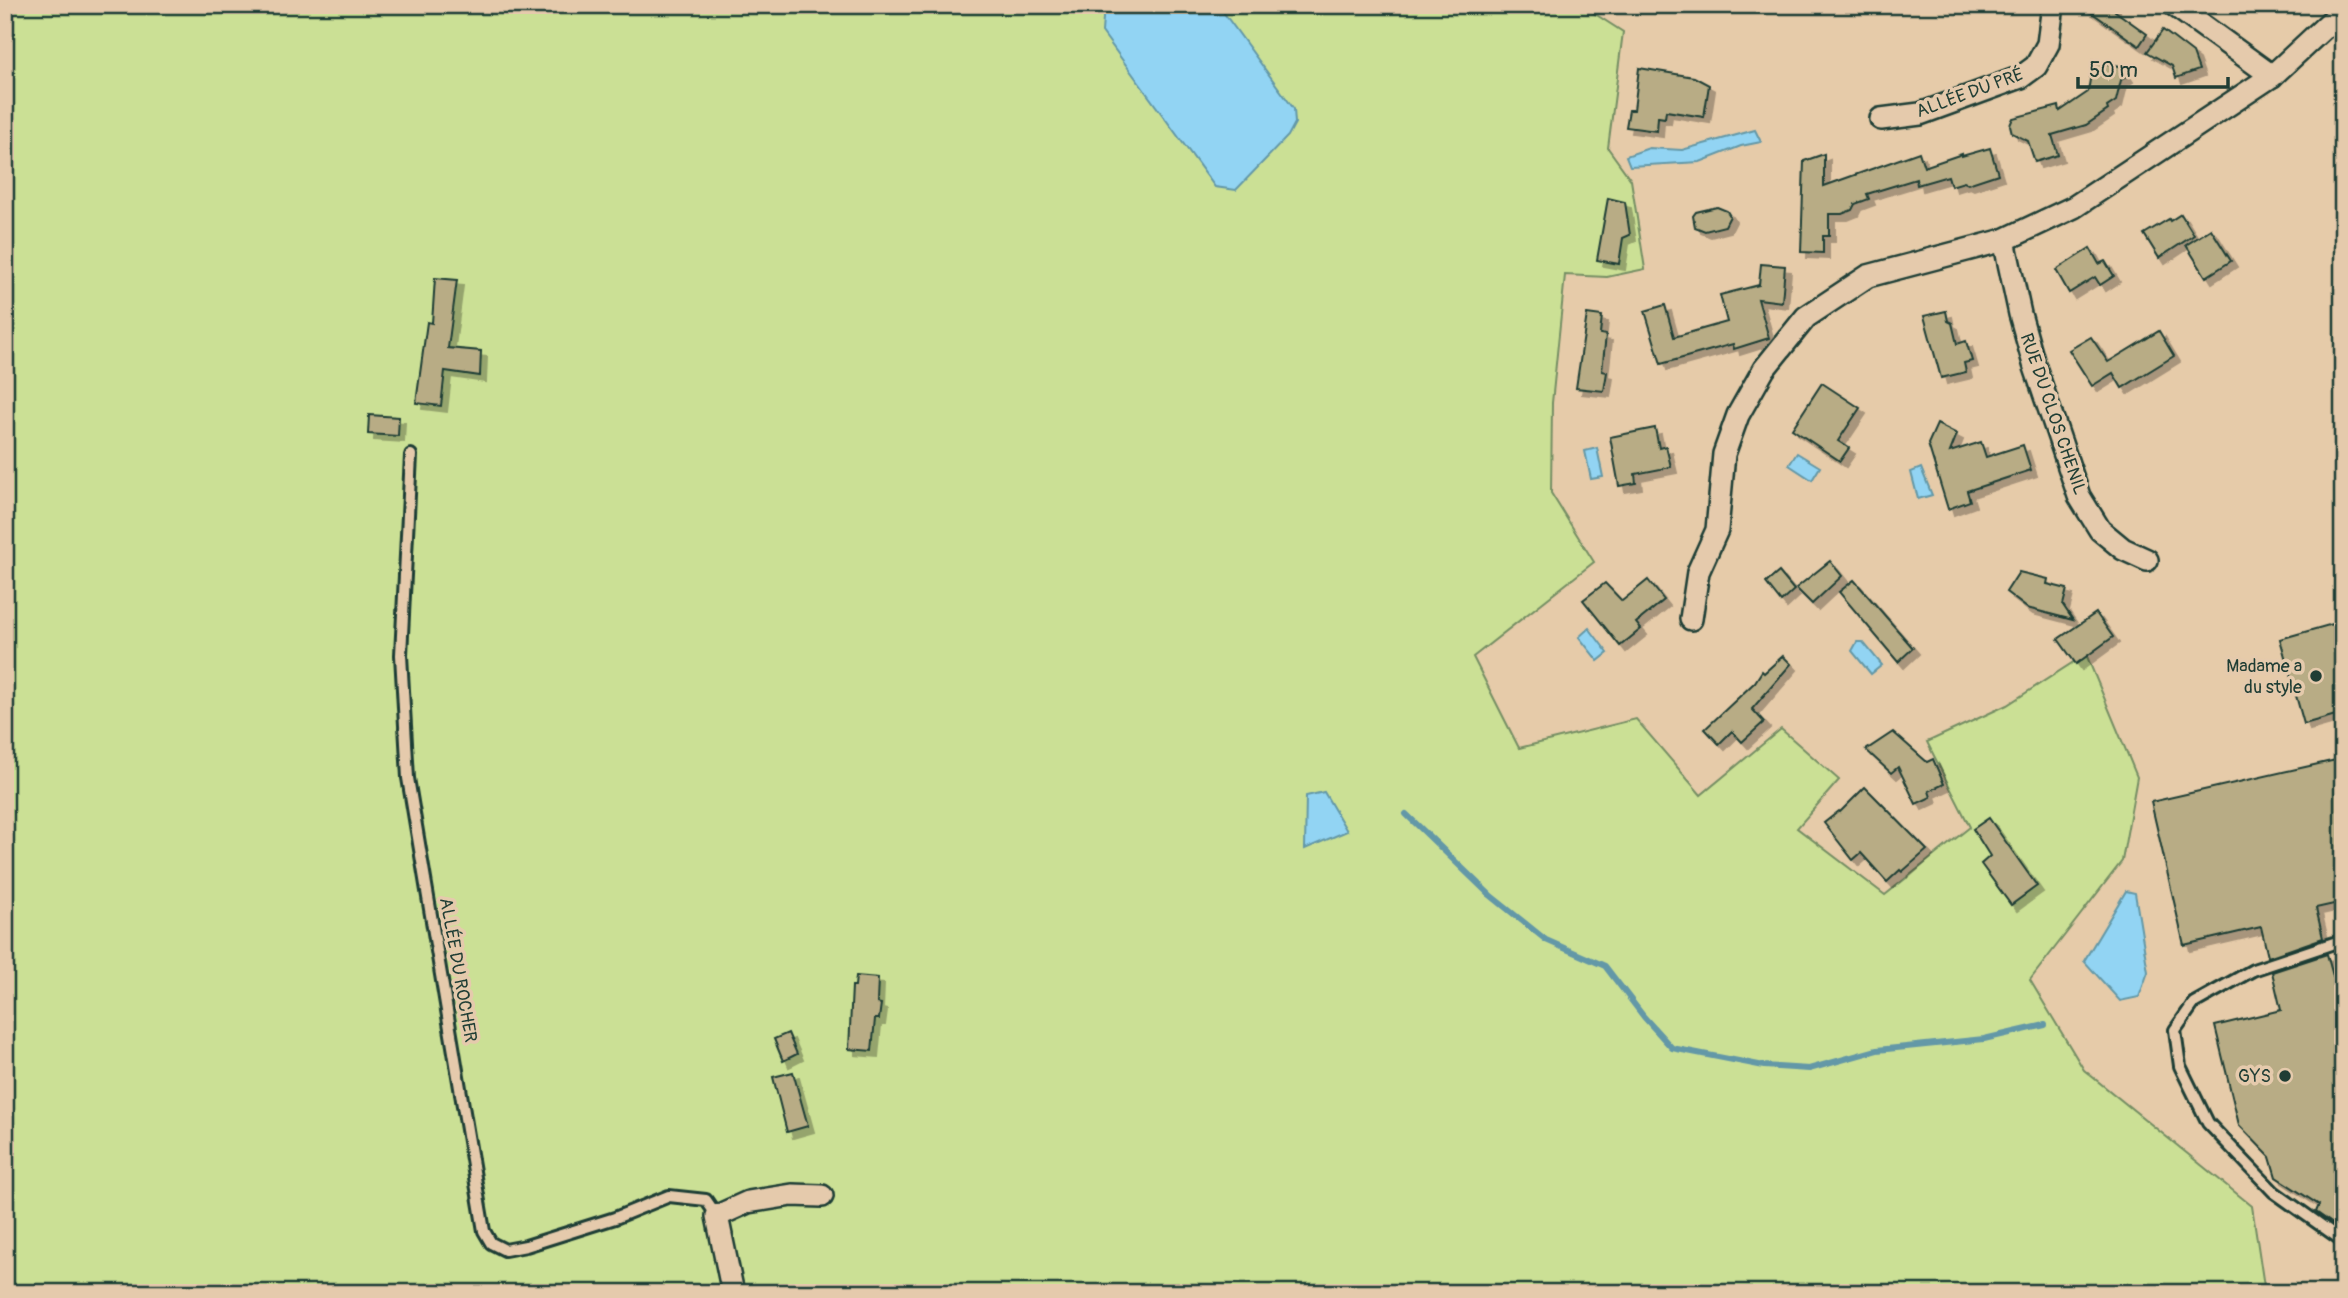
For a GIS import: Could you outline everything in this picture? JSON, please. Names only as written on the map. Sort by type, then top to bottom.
[{"type":"street","name":"ALLÉE DU PRÉ","points":[[1881,119],[1920,114],[2021,77],[2036,66],[2048,44],[2053,5]]},
{"type":"street","points":[[2174,5],[2272,76]]},
{"type":"street","points":[[1690,619],[1698,572],[1717,530],[1724,454],[1738,415],[1764,369],[1806,317],[1868,276],[2004,240],[2074,206],[2272,76],[2343,10]]},
{"type":"street","name":"RUE DU CLOS CHENIL","points":[[2004,240],[2034,364],[2079,496],[2100,530],[2123,549],[2147,560]]},
{"type":"street","points":[[733,1293],[717,1216],[748,1202],[792,1195],[822,1196]]},
{"type":"lane","name":"ALLÉE DU ROCHER","points":[[411,455],[401,655],[408,778],[484,1231],[491,1243],[505,1250],[615,1218],[669,1196],[706,1200],[717,1216]]},
{"type":"lane","points":[[2343,940],[2253,970],[2194,1003],[2175,1030],[2180,1066],[2208,1123],[2274,1192],[2343,1241]]},
{"type":"green space","points":[[5,5],[1581,5],[1623,32],[1608,148],[1631,180],[1645,269],[1607,277],[1565,275],[1552,403],[1551,493],[1594,562],[1473,657],[1519,748],[1636,719],[1701,795],[1781,729],[1839,780],[1797,828],[1885,895],[1970,827],[1927,742],[2007,705],[2086,654],[2137,777],[2122,861],[2030,980],[2084,1070],[2252,1206],[2265,1293],[5,1293]]},
{"type":"water","points":[[1104,5],[1218,5],[1294,109],[1295,123],[1288,136],[1236,190],[1215,187],[1102,32]]},
{"type":"water","points":[[1755,130],[1761,142],[1741,146],[1700,162],[1630,166],[1626,156],[1649,148],[1682,150]]},
{"type":"water","points":[[1597,448],[1603,477],[1591,479],[1585,451]]},
{"type":"water","points":[[1797,453],[1820,467],[1812,480],[1789,465]]},
{"type":"water","points":[[1921,468],[1932,495],[1918,499],[1911,472]]},
{"type":"water","points":[[1589,628],[1608,653],[1598,661],[1579,637]]},
{"type":"water","points":[[1857,642],[1863,642],[1882,665],[1871,674],[1852,651]]},
{"type":"water","points":[[1324,792],[1347,831],[1305,849],[1306,796]]},
{"type":"water","points":[[2126,891],[2135,893],[2148,972],[2139,997],[2120,1001],[2084,961]]},
{"type":"building","points":[[2081,5],[2114,5],[2115,11],[2147,34],[2139,46]]},
{"type":"building","points":[[2163,30],[2193,53],[2199,70],[2176,78],[2172,66],[2147,52]]},
{"type":"building","points":[[2093,61],[2120,66],[2127,76],[2121,80],[2116,101],[2086,125],[2052,135],[2058,155],[2035,162],[2028,141],[2012,133],[2010,125],[2013,118],[2059,106],[2060,111],[2088,92]]},
{"type":"building","points":[[1639,68],[1694,77],[1709,85],[1704,117],[1666,111],[1665,118],[1658,117],[1657,131],[1626,127],[1629,110],[1634,110]]},
{"type":"building","points":[[1990,148],[1998,174],[1968,184],[1964,182],[1951,186],[1948,176],[1917,185],[1916,179],[1867,194],[1869,199],[1855,204],[1852,210],[1842,214],[1829,214],[1829,236],[1823,236],[1823,253],[1801,252],[1804,161],[1824,154],[1824,186],[1919,152],[1924,167]]},
{"type":"building","points":[[1608,198],[1625,202],[1630,235],[1623,238],[1619,264],[1597,260]]},
{"type":"building","points":[[1717,207],[1727,211],[1730,216],[1725,226],[1705,231],[1695,227],[1693,216],[1696,212]]},
{"type":"building","points":[[2181,214],[2194,235],[2159,258],[2144,234]]},
{"type":"building","points":[[2211,229],[2231,261],[2206,277],[2186,245]]},
{"type":"building","points":[[2090,248],[2099,264],[2105,261],[2114,276],[2100,285],[2095,277],[2069,293],[2056,270]]},
{"type":"building","points":[[1761,264],[1785,266],[1782,302],[1758,299],[1769,338],[1734,349],[1733,344],[1661,364],[1645,311],[1665,305],[1674,337],[1727,322],[1720,295],[1759,285]]},
{"type":"building","points":[[435,278],[457,280],[448,348],[481,351],[480,376],[445,371],[441,406],[416,403],[427,322],[432,323]]},
{"type":"building","points":[[1946,311],[1957,344],[1966,341],[1972,361],[1964,363],[1966,372],[1941,378],[1924,316]]},
{"type":"building","points":[[1587,314],[1602,316],[1600,334],[1606,335],[1602,371],[1607,372],[1604,391],[1576,388]]},
{"type":"building","points":[[2159,331],[2174,356],[2122,388],[2113,373],[2092,386],[2069,350],[2091,337],[2108,362]]},
{"type":"building","points":[[1822,383],[1860,408],[1838,441],[1849,448],[1840,461],[1792,429]]},
{"type":"building","points":[[369,415],[399,417],[398,436],[368,434]]},
{"type":"building","points":[[1937,424],[1957,434],[1950,452],[1981,442],[1986,457],[2023,445],[2031,470],[1967,491],[1970,501],[1948,509],[1928,444]]},
{"type":"building","points":[[1655,428],[1659,448],[1666,446],[1671,467],[1635,474],[1636,483],[1619,486],[1610,437]]},
{"type":"building","points":[[1830,561],[1842,576],[1812,604],[1796,588]]},
{"type":"building","points":[[1779,572],[1794,590],[1781,602],[1766,583]]},
{"type":"building","points":[[2019,572],[2048,579],[2047,584],[2067,589],[2063,605],[2073,620],[2027,608],[2006,592]]},
{"type":"building","points":[[1648,580],[1664,600],[1636,623],[1641,629],[1620,646],[1583,600],[1605,583],[1622,601]]},
{"type":"building","points":[[1854,580],[1913,648],[1898,662],[1839,592]]},
{"type":"building","points":[[2096,613],[2113,637],[2076,664],[2058,639]]},
{"type":"building","name":"Madame a du style","points":[[2343,621],[2343,713],[2304,724],[2280,639]]},
{"type":"building","points":[[1783,656],[1791,664],[1752,709],[1764,722],[1742,742],[1732,731],[1719,744],[1705,729],[1755,682],[1762,671],[1764,673]]},
{"type":"building","points":[[1893,732],[1927,762],[1933,759],[1944,784],[1929,791],[1931,797],[1916,804],[1898,767],[1891,773],[1866,750]]},
{"type":"building","points":[[2336,760],[2343,790],[2343,902],[2316,908],[2323,938],[2268,957],[2261,927],[2184,945],[2151,802]]},
{"type":"building","points":[[1865,787],[1927,850],[1887,882],[1861,853],[1853,860],[1824,823],[1840,812]]},
{"type":"building","points":[[1989,818],[2037,886],[2011,905],[1981,864],[1990,856],[1973,829]]},
{"type":"building","name":"GYS","points":[[2327,954],[2333,976],[2343,974],[2343,1231],[2316,1212],[2319,1205],[2276,1177],[2270,1157],[2239,1125],[2215,1026],[2281,1010],[2272,972]]},
{"type":"building","points":[[856,976],[878,978],[877,1003],[881,1004],[879,1019],[875,1019],[872,1051],[849,1049],[852,986],[855,986]]},
{"type":"building","points":[[788,1033],[797,1054],[783,1061],[774,1039]]},
{"type":"building","points":[[793,1072],[808,1126],[787,1132],[773,1077]]},
{"type":"waterway","points":[[1406,814],[1490,895],[1546,940],[1605,966],[1672,1048],[1764,1066],[1809,1069],[1877,1050],[1984,1039],[2045,1025]]},
{"type":"place","name":"Madame a du style","points":[[2316,676]]},
{"type":"place","name":"GYS","points":[[2285,1076]]}]
